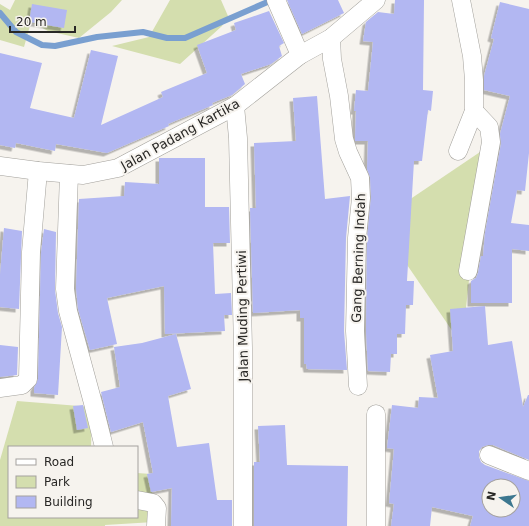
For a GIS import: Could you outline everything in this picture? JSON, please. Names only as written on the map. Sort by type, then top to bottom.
[{"type":"street","points":[[276,0],[300,55]]},
{"type":"street","name":"Jalan Padang Kartika","points":[[0,166],[83,175],[118,168],[234,106],[300,55],[331,38],[376,0]]},
{"type":"street","points":[[458,151],[474,111],[472,56],[462,0]]},
{"type":"street","name":"Gang Berning Indah","points":[[331,38],[332,59],[339,96],[344,139],[348,152],[360,178],[361,198],[357,238],[355,331],[358,386]]},
{"type":"street","name":"Jalan Muding Pertiwi","points":[[234,106],[238,138],[243,332],[243,526]]},
{"type":"street","points":[[468,271],[491,142],[489,127],[474,111]]},
{"type":"street","points":[[0,388],[22,385],[28,379],[31,252],[38,171]]},
{"type":"street","points":[[69,174],[65,289],[68,311],[104,446]]},
{"type":"street","points":[[376,414],[376,526]]},
{"type":"street","points":[[490,455],[529,471]]},
{"type":"street","points":[[138,500],[153,504],[156,508],[156,526]]},
{"type":"green space","points":[[15,0],[122,0],[111,12],[79,38],[48,31],[31,22],[24,47],[0,40],[0,4],[10,10]]},
{"type":"green space","points":[[170,0],[221,0],[228,16],[222,26],[180,64],[112,46],[149,37]]},
{"type":"green space","points":[[483,150],[462,345],[403,259],[403,204]]},
{"type":"green space","points":[[17,401],[92,407],[91,446],[8,446],[8,518],[138,518],[138,473],[151,474],[154,522],[105,526],[0,526],[0,460]]},
{"type":"building","points":[[287,0],[338,0],[344,13],[302,34]]},
{"type":"building","points":[[395,0],[424,0],[423,90],[433,91],[431,111],[428,110],[422,161],[414,161],[407,281],[414,281],[413,305],[406,305],[405,334],[397,334],[397,354],[391,354],[390,372],[368,371],[366,331],[367,239],[371,197],[370,177],[367,169],[368,141],[355,141],[356,111],[354,111],[356,90],[368,91],[373,42],[363,41],[366,22],[378,12],[394,14]]},
{"type":"building","points":[[500,2],[529,9],[529,153],[525,191],[517,190],[511,223],[529,225],[529,251],[512,249],[512,303],[471,303],[471,281],[476,278],[481,256],[483,256],[485,233],[501,144],[500,134],[510,96],[484,90],[484,76],[494,39],[491,38]]},
{"type":"building","points":[[32,4],[67,10],[64,28],[29,22]]},
{"type":"building","points":[[269,11],[284,43],[279,46],[282,56],[271,64],[241,74],[245,84],[232,95],[212,103],[213,105],[168,124],[169,126],[107,153],[56,144],[55,151],[16,143],[15,148],[0,145],[0,53],[42,63],[30,108],[74,118],[91,50],[118,56],[101,125],[163,97],[161,92],[207,73],[197,45],[236,30],[234,23]]},
{"type":"building","points":[[317,96],[325,199],[350,196],[346,238],[344,331],[347,370],[307,369],[306,364],[304,364],[304,318],[300,318],[300,310],[253,313],[250,208],[256,208],[254,143],[296,141],[293,98]]},
{"type":"building","points":[[159,158],[205,158],[205,207],[229,207],[230,243],[213,243],[215,294],[231,293],[232,315],[224,315],[225,331],[165,334],[164,286],[107,298],[117,344],[90,350],[78,309],[76,288],[79,199],[124,196],[125,182],[159,184]]},
{"type":"building","points":[[4,228],[22,231],[19,309],[0,307],[0,275]]},
{"type":"building","points":[[44,229],[56,232],[55,290],[58,313],[62,327],[58,395],[34,393],[34,388],[38,379],[41,253]]},
{"type":"building","points":[[485,306],[488,345],[512,341],[523,407],[529,395],[529,460],[493,445],[482,447],[479,451],[481,462],[485,465],[521,478],[481,478],[481,518],[521,518],[521,478],[529,481],[529,526],[470,526],[473,516],[432,507],[430,526],[391,526],[394,504],[389,503],[394,449],[387,448],[392,405],[418,408],[419,397],[438,398],[430,355],[453,351],[450,309]]},
{"type":"building","points":[[176,334],[191,389],[168,396],[177,447],[209,443],[217,500],[232,500],[232,526],[171,526],[172,488],[151,492],[147,474],[153,473],[143,422],[111,432],[101,392],[120,387],[114,347],[142,343]]},
{"type":"building","points":[[0,345],[18,347],[17,375],[0,377]]},
{"type":"building","points":[[83,405],[88,428],[77,430],[73,406]]},
{"type":"building","points":[[285,425],[287,465],[348,466],[347,526],[254,526],[254,462],[260,462],[258,426]]},
{"type":"waterway","points":[[0,13],[16,32],[42,45],[55,46],[97,37],[143,32],[167,38],[185,38],[272,0]]}]
